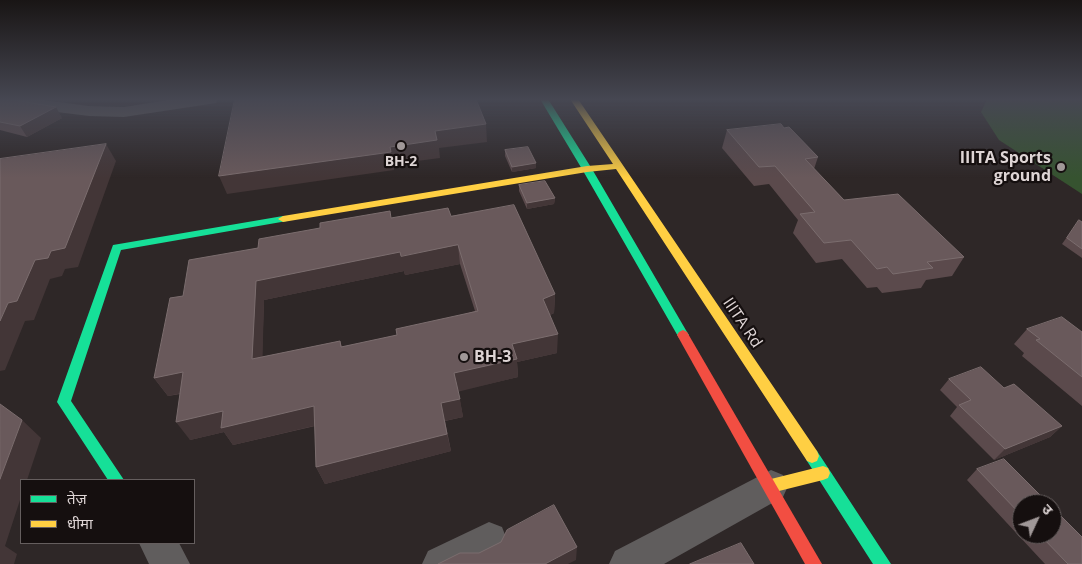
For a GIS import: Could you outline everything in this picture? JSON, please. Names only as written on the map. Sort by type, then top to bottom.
[{"type":"main road","points":[[560,125],[587,168],[814,564]]},
{"type":"main road","name":"IIITA Rd","points":[[591,125],[883,564]]},
{"type":"main road","points":[[115,479],[64,402],[117,248],[587,168],[618,166]]},
{"type":"main road","points":[[770,486],[823,473]]},
{"type":"street","points":[[628,564],[770,486]]},
{"type":"street","points":[[441,564],[489,540]]},
{"type":"street","points":[[158,544],[171,564]]},
{"type":"green space","points":[[990,125],[1082,125],[1082,194],[999,140]]},
{"type":"building","points":[[230,125],[476,125],[435,131],[437,140],[390,147],[391,152],[219,176]]},
{"type":"building","points":[[769,125],[789,127],[818,157],[805,159],[844,200],[898,194],[964,257],[927,262],[933,268],[893,274],[887,267],[877,269],[851,240],[824,243],[800,214],[815,212],[775,166],[759,167],[727,130]]},
{"type":"building","points":[[106,144],[65,248],[51,251],[48,258],[35,260],[17,301],[8,303],[0,321],[0,159]]},
{"type":"building","points":[[528,147],[536,163],[512,167],[505,150]]},
{"type":"building","points":[[545,181],[555,198],[527,203],[519,185]]},
{"type":"building","name":"BH-3","points":[[514,205],[555,294],[543,299],[558,334],[512,344],[517,359],[454,373],[460,399],[441,403],[447,434],[316,467],[314,406],[221,428],[223,411],[176,422],[183,372],[154,378],[170,298],[183,296],[189,260],[258,248],[259,239],[320,228],[320,223],[390,211],[391,218],[448,208],[451,216]],"holes":[[[458,245],[478,311],[396,329],[397,335],[341,347],[340,341],[252,359],[256,281],[400,252],[401,256]]]},
{"type":"building","points":[[1079,220],[1082,222],[1082,249],[1067,238]]},
{"type":"building","points":[[1062,317],[1082,332],[1082,377],[1036,340],[1040,339],[1027,329]]},
{"type":"building","points":[[981,367],[1004,388],[1014,384],[1062,426],[1005,449],[959,405],[971,400],[949,379]]},
{"type":"building","points":[[0,404],[22,420],[0,479]]},
{"type":"building","points":[[1004,459],[1039,494],[1012,494],[1012,506],[977,469]]},
{"type":"building","points":[[554,505],[577,547],[545,564],[438,564],[460,553],[479,553],[501,542],[507,530]]},
{"type":"building","points":[[1062,517],[1082,537],[1082,564],[1068,564],[1049,544],[1062,544]]},
{"type":"building","points":[[741,543],[754,564],[690,564]]},
{"type":"traffic: fast","points":[[560,125],[683,335]]},
{"type":"traffic: fast","points":[[115,479],[64,402],[117,247],[283,219]]},
{"type":"traffic: fast","points":[[812,456],[883,564]]},
{"type":"traffic: slow","points":[[592,125],[812,456]]},
{"type":"traffic: slow","points":[[283,219],[587,169],[618,166]]},
{"type":"traffic: slow","points":[[771,486],[823,473]]},
{"type":"traffic: jam","points":[[683,335],[814,564]]},
{"type":"place","name":"BH-2","points":[[401,146]]},
{"type":"place","name":"IIITA Sports ground","points":[[1061,167]]},
{"type":"place","name":"BH-3","points":[[464,357]]}]
